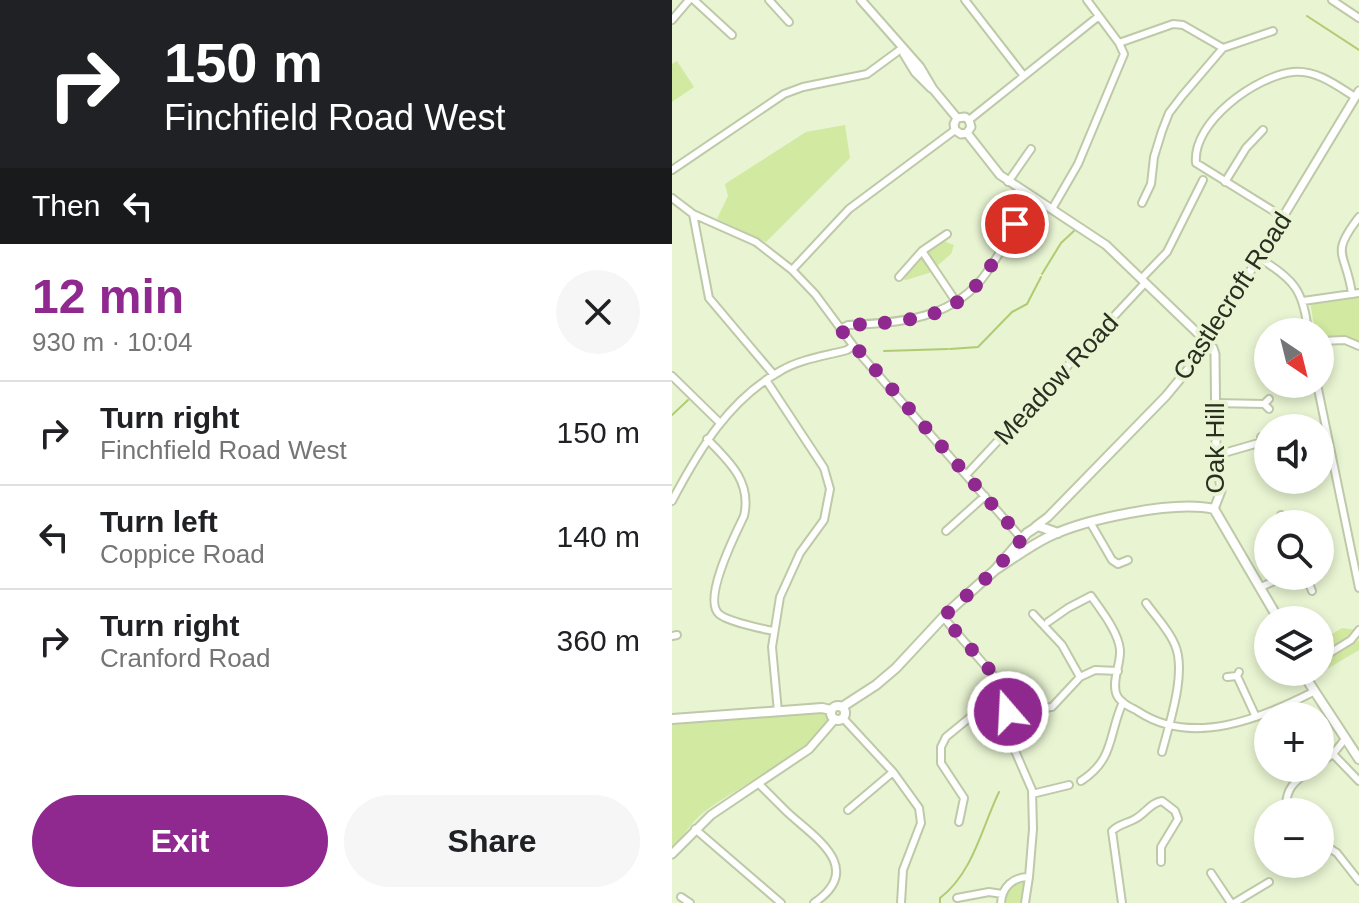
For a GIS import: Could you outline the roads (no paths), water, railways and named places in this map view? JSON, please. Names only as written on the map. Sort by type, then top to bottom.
[{"type":"main road","points":[[831,710],[836,706],[842,707],[896,668],[943,617],[995,570],[1025,533],[1059,533],[1090,522],[1186,506],[1214,509],[1254,576]]},
{"type":"main road","points":[[995,570],[1032,546],[1046,532]]},
{"type":"main road","points":[[1025,533],[1024,544],[1032,546]]},
{"type":"main road","points":[[1310,686],[1359,759]]},
{"type":"main road","points":[[831,710],[831,714],[839,719],[845,712],[842,707]]},
{"type":"main road","points":[[672,719],[822,708],[831,710]]},
{"type":"street","points":[[672,20],[691,0],[732,35]]},
{"type":"street","points":[[769,0],[789,22]]},
{"type":"street","points":[[861,0],[901,49],[915,72],[957,118]]},
{"type":"street","points":[[965,0],[1024,76]]},
{"type":"street","points":[[1052,209],[1078,164],[1124,54],[1087,0]]},
{"type":"street","points":[[1332,0],[1359,18]]},
{"type":"street","points":[[969,120],[1099,16]]},
{"type":"street","points":[[1119,43],[1173,24],[1183,25],[1223,48]]},
{"type":"street","points":[[1142,203],[1150,187],[1156,148],[1169,113],[1223,48],[1273,31]]},
{"type":"street","points":[[672,170],[784,94],[867,74],[901,49]]},
{"type":"street","points":[[1283,217],[1196,163],[1196,149],[1216,116],[1231,101],[1250,89],[1293,72],[1323,76],[1357,94]]},
{"type":"street","name":"Castlecroft Road","points":[[1025,533],[1048,517],[1166,396],[1207,343],[1357,94]]},
{"type":"street","points":[[957,118],[969,120],[971,127],[967,133],[961,134],[955,130],[957,118]]},
{"type":"street","points":[[792,270],[849,209],[955,130]]},
{"type":"street","points":[[1225,182],[1246,148],[1263,130]]},
{"type":"street","points":[[967,133],[1008,182],[1106,245],[1207,343]]},
{"type":"street","points":[[1008,182],[1031,149]]},
{"type":"street","name":"Meadow Road","points":[[967,474],[1167,252],[1203,180]]},
{"type":"street","points":[[672,198],[693,214],[756,242],[792,270],[815,294],[853,346],[985,496],[1025,533]]},
{"type":"street","points":[[840,329],[848,325],[902,320],[937,312],[957,303],[986,274],[1015,224],[1037,200]]},
{"type":"street","points":[[693,214],[709,298],[774,375]]},
{"type":"street","points":[[1303,301],[1355,293],[1340,248],[1342,240],[1359,217]]},
{"type":"street","points":[[899,277],[922,251],[947,234]]},
{"type":"street","points":[[922,251],[957,303]]},
{"type":"street","points":[[1259,258],[1291,280],[1303,301],[1306,318]]},
{"type":"street","points":[[1334,340],[1345,340],[1359,346]]},
{"type":"street","name":"Oak Hill","points":[[1207,343],[1215,354],[1214,403],[1221,491],[1214,509]]},
{"type":"street","points":[[672,501],[707,439],[766,380],[791,366],[853,346]]},
{"type":"street","points":[[672,376],[720,423]]},
{"type":"street","points":[[766,380],[824,468],[830,489],[824,520],[800,553],[787,578],[773,631],[772,661],[778,712]]},
{"type":"street","points":[[1320,398],[1356,559],[1359,588]]},
{"type":"street","points":[[1214,403],[1267,404]]},
{"type":"street","points":[[707,439],[738,472],[747,504],[723,564],[714,593],[714,605],[723,617],[773,631]]},
{"type":"street","points":[[1217,455],[1254,443]]},
{"type":"street","points":[[946,531],[985,496]]},
{"type":"street","points":[[1046,532],[1048,517]]},
{"type":"street","points":[[1090,522],[1112,560],[1118,564],[1128,560]]},
{"type":"street","points":[[1048,622],[1091,596],[1118,643],[1120,654],[1116,691],[1123,702],[1153,720],[1169,725],[1221,726],[1254,718]]},
{"type":"street","points":[[1147,608],[1173,640],[1179,656],[1179,675],[1162,752]]},
{"type":"street","points":[[1033,614],[1062,645],[1080,677]]},
{"type":"street","points":[[943,617],[1008,692],[1009,737],[1032,794],[1033,829],[1025,903]]},
{"type":"street","points":[[1334,650],[1359,630]]},
{"type":"street","points":[[959,822],[968,798],[941,763],[941,747],[946,737],[979,710],[1052,707],[1080,677],[1095,670],[1118,671]]},
{"type":"street","points":[[1227,677],[1238,674],[1254,712]]},
{"type":"street","points":[[1290,702],[1313,692]]},
{"type":"street","points":[[1081,781],[1095,771],[1106,757],[1114,722],[1123,702]]},
{"type":"street","points":[[672,854],[711,815],[809,749],[839,719],[893,772],[918,804],[921,819],[904,866],[901,903]]},
{"type":"street","points":[[1334,753],[1345,739]]},
{"type":"street","points":[[1334,755],[1359,781]]},
{"type":"street","points":[[847,809],[893,772]]},
{"type":"street","points":[[759,784],[786,812],[818,837],[833,858],[833,882],[826,894],[814,903]]},
{"type":"street","points":[[1032,794],[1069,785]]},
{"type":"street","points":[[1122,903],[1112,831],[1119,824],[1136,819],[1154,803],[1162,801],[1175,811],[1178,819],[1161,847],[1161,862]]},
{"type":"street","points":[[695,829],[781,903]]},
{"type":"street","points":[[1334,851],[1359,881]]},
{"type":"street","points":[[1216,875],[1232,903],[1264,890],[1269,882]]},
{"type":"street","points":[[1001,903],[1002,894],[1011,882],[1029,877]]},
{"type":"street","points":[[957,898],[989,892],[1002,894]]},
{"type":"street","points":[[681,897],[690,903]]},
{"type":"waterway","points":[[1307,16],[1359,50]]},
{"type":"waterway","points":[[1042,274],[1061,243],[1075,230]]},
{"type":"waterway","points":[[950,349],[978,347],[1012,312],[1027,304],[1041,277]]},
{"type":"waterway","points":[[884,351],[948,349]]},
{"type":"waterway","points":[[672,415],[688,400]]},
{"type":"waterway","points":[[940,903],[940,898],[969,863],[999,792]]}]
